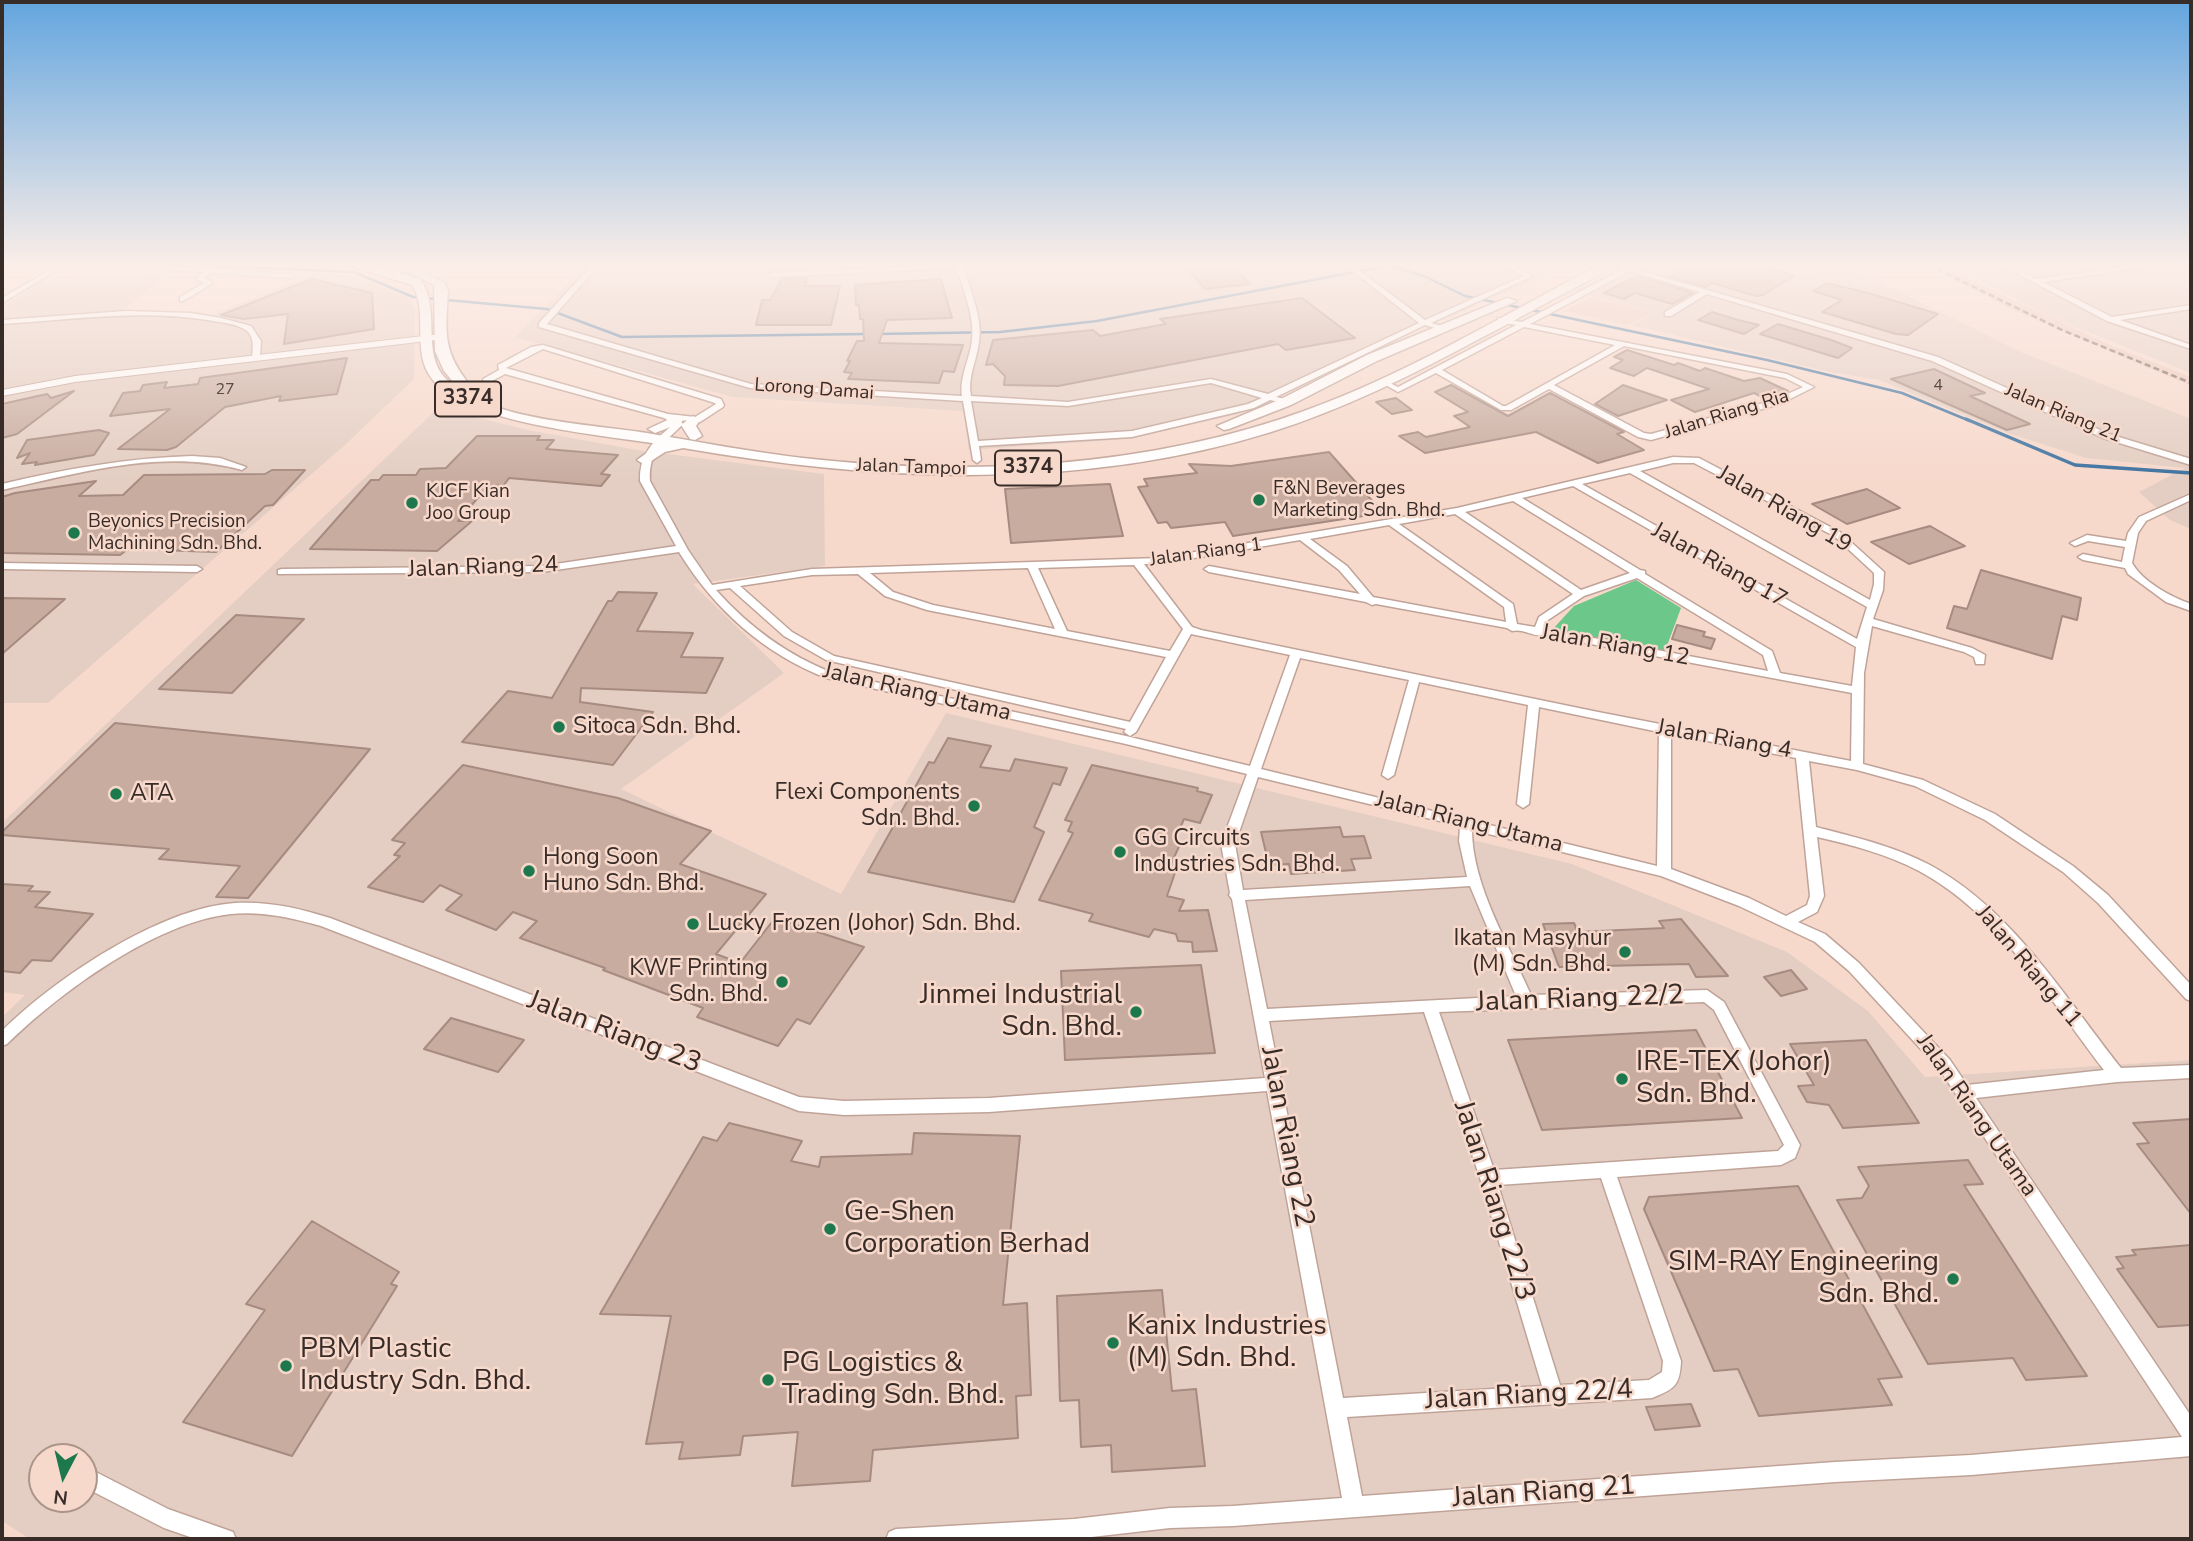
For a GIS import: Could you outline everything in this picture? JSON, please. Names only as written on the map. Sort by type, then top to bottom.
[{"type":"main road","name":"Jalan Tampoi","points":[[441,337],[443,362],[451,373],[491,398],[517,406],[666,427],[830,465],[983,470],[1118,460],[1217,442],[1267,428],[1431,367],[1474,337]]},
{"type":"main road","name":"Jalan Tampoi","points":[[693,434],[828,455],[977,460],[1111,450],[1174,439],[1247,419],[1278,399],[1384,349],[1419,337]]},
{"type":"main road","name":"Jalan Tampoi","points":[[425,339],[425,354],[436,378],[474,402],[506,413],[616,433],[666,427]]},
{"type":"main road","points":[[1384,349],[1380,360],[1383,366],[1431,367]]},
{"type":"main road","points":[[1333,375],[1357,368],[1380,371],[1382,378],[1366,391]]},
{"type":"main road","points":[[616,433],[639,442],[644,449],[645,460]]},
{"type":"main road","points":[[645,460],[661,448],[693,434]]},
{"type":"street","points":[[254,337],[257,341],[256,358]]},
{"type":"street","points":[[2,393],[75,379],[441,337]]},
{"type":"street","name":"Lorong Damai","points":[[583,337],[750,386],[967,400]]},
{"type":"street","points":[[976,337],[965,387],[977,460]]},
{"type":"street","points":[[975,444],[1132,434],[1251,406],[1278,399],[1384,349],[1401,337]]},
{"type":"street","points":[[1431,367],[1500,337]]},
{"type":"street","name":"Jalan Riang Ria","points":[[1548,385],[1641,435],[1651,437],[1777,402],[1810,387],[1787,376],[1591,337]]},
{"type":"street","name":"Jalan Riang 21","points":[[1860,337],[1935,359],[2106,436],[2191,462]]},
{"type":"street","points":[[2162,337],[2191,347]]},
{"type":"street","points":[[1431,367],[1504,408],[1624,343]]},
{"type":"street","points":[[534,349],[549,349],[720,403],[701,419],[693,434],[666,427],[504,371],[501,367],[534,349]]},
{"type":"street","points":[[491,398],[486,381],[504,371]]},
{"type":"street","points":[[967,400],[1068,404],[1211,381],[1278,399]]},
{"type":"street","points":[[645,460],[666,427]]},
{"type":"street","name":"Jalan Riang 1","points":[[709,588],[812,572],[1138,563],[1457,511],[1682,458],[1696,460]]},
{"type":"street","points":[[2,487],[68,472],[146,462],[227,460],[242,467]]},
{"type":"street","name":"Jalan Riang Utama","points":[[645,460],[645,481],[709,588],[775,650],[801,665],[830,676],[972,707],[1129,733],[1256,771],[1664,872],[1788,921],[1820,938],[1854,967],[1923,1039],[1965,1092],[2191,1433]]},
{"type":"street","name":"Jalan Riang 19","points":[[1696,460],[1838,534],[1879,572],[1881,580],[1867,621],[1858,691],[1857,766]]},
{"type":"street","points":[[1632,470],[1873,606]]},
{"type":"street","name":"Jalan Riang 17","points":[[1575,484],[1863,647]]},
{"type":"street","points":[[2191,497],[2142,519],[2133,533],[2129,566],[2132,572],[2170,600],[2191,608]]},
{"type":"street","points":[[1516,499],[1768,653],[1775,675]]},
{"type":"street","points":[[1457,511],[1580,594]]},
{"type":"street","points":[[1391,522],[1509,606],[1512,628]]},
{"type":"street","points":[[1303,538],[1343,568],[1372,602]]},
{"type":"street","points":[[2075,543],[2087,538],[2132,545]]},
{"type":"street","name":"Jalan Riang 24","points":[[282,572],[542,569],[683,548]]},
{"type":"street","points":[[2083,557],[2129,566]]},
{"type":"street","points":[[732,584],[788,634],[831,658],[1129,733],[1188,629],[1138,563]]},
{"type":"street","points":[[1032,565],[1063,634]]},
{"type":"street","points":[[2,566],[197,569]]},
{"type":"street","name":"Jalan Riang 12","points":[[1209,569],[1372,602],[1858,691]]},
{"type":"street","points":[[860,570],[889,594],[931,608],[1171,655]]},
{"type":"street","points":[[1539,633],[1542,619],[1580,594],[1641,573]]},
{"type":"street","points":[[1867,621],[1968,650],[1980,655],[1980,662]]},
{"type":"street","name":"Jalan Riang 4","points":[[1188,629],[1665,730],[1857,766],[1936,790],[1990,817],[2032,843],[2103,899],[2191,995]]},
{"type":"street","name":"Jalan Riang 22","points":[[1296,654],[1228,844],[1236,895],[1263,1015],[1354,1507]]},
{"type":"street","points":[[1388,775],[1415,678]]},
{"type":"street","points":[[972,707],[980,694]]},
{"type":"street","points":[[1523,804],[1534,703]]},
{"type":"street","points":[[1664,872],[1665,730]]},
{"type":"street","points":[[1788,921],[1816,903],[1802,755]]},
{"type":"street","points":[[1466,822],[1465,848],[1476,881],[1526,1001]]},
{"type":"street","name":"Jalan Riang 11","points":[[1810,830],[1901,857],[1934,874],[1968,897],[1993,920],[2117,1075]]},
{"type":"street","points":[[1236,895],[1476,881]]},
{"type":"street","name":"Jalan Riang 23","points":[[2,1040],[62,988],[141,938],[205,913],[263,907],[293,911],[325,922],[764,1092],[816,1107],[989,1105],[1274,1084]]},
{"type":"street","name":"Jalan Riang 22/2","points":[[1263,1015],[1691,994],[1712,998],[1720,1006],[1792,1145],[1789,1153],[1781,1158],[1607,1172],[1488,1178]]},
{"type":"street","name":"Jalan Riang 22/3","points":[[1430,1007],[1488,1178],[1554,1396]]},
{"type":"street","points":[[1965,1092],[2117,1075],[2191,1071]]},
{"type":"street","name":"Jalan Riang 22/4","points":[[1336,1408],[1652,1389],[1671,1377],[1672,1361],[1607,1172]]},
{"type":"street","name":"Jalan Riang 21","points":[[896,1539],[1074,1529],[1170,1518],[1233,1517],[1835,1472],[1970,1465],[2191,1446]]},
{"type":"street","points":[[98,1483],[164,1518],[226,1539]]},
{"type":"shaded area","points":[[2,337],[415,337],[414,379],[345,445],[48,703],[2,703]]},
{"type":"shaded area","points":[[515,337],[1402,337],[1243,413],[1128,439],[969,450],[963,411],[733,397]]},
{"type":"shaded area","points":[[1682,337],[1990,337],[2023,353],[2191,419],[2191,529],[2170,520],[2139,492],[2185,468],[2086,458],[2008,433],[1879,380],[1830,372]]},
{"type":"shaded area","points":[[2076,337],[2093,337],[2191,377],[2191,386]]},
{"type":"shaded area","points":[[2100,337],[2191,337],[2191,373]]},
{"type":"shaded area","points":[[438,408],[528,430],[637,450],[824,474],[825,566],[693,584],[784,673],[621,789],[841,894],[946,713],[1572,864],[1787,952],[1868,1011],[1925,1077],[2191,1060],[2191,1539],[30,1539],[2,1521],[2,1017],[25,995],[2,992],[2,823]]},
{"type":"green space","points":[[1636,580],[1681,608],[1665,651],[1552,630],[1574,606]]},
{"type":"building","points":[[285,337],[327,337],[284,344]]},
{"type":"building","points":[[864,337],[881,337],[879,343],[963,345],[954,372],[943,371],[939,383],[848,379],[852,373],[844,372],[850,361],[847,361],[857,341],[864,341]]},
{"type":"building","points":[[1024,337],[1355,338],[1286,350],[1278,344],[1058,386],[1004,385],[1005,376],[993,364],[986,365],[993,340]]},
{"type":"building","points":[[1769,337],[1821,337],[1852,348],[1838,358]]},
{"type":"building","points":[[1627,350],[1700,371],[1705,368],[1744,381],[1760,378],[1788,391],[1764,398],[1754,393],[1695,412],[1671,400],[1709,389],[1647,368],[1634,376],[1610,368],[1623,360],[1614,357]]},
{"type":"building","points":[[347,358],[337,394],[279,401],[281,396],[225,407],[176,447],[167,450],[118,449],[170,409],[110,416],[123,393],[140,391],[143,385],[167,382],[164,388],[198,384],[200,378]]},
{"type":"building","points":[[1934,369],[1985,393],[1970,396],[2030,424],[2007,430],[1891,379]]},
{"type":"building","points":[[1451,385],[1508,416],[1550,393],[1624,432],[1617,434],[1644,450],[1598,463],[1536,432],[1425,453],[1399,436],[1418,432],[1426,437],[1470,427],[1454,416],[1468,412],[1435,392]]},
{"type":"building","points":[[1623,385],[1667,400],[1618,416],[1595,404]]},
{"type":"building","points":[[74,391],[17,434],[2,438],[2,404],[47,394],[51,398]]},
{"type":"building","points":[[1396,398],[1412,410],[1392,414],[1376,402]]},
{"type":"building","points":[[99,430],[109,433],[94,455],[35,465],[37,462],[22,464],[30,453],[17,458],[27,440]]},
{"type":"building","name":"KJCF Kian Joo Group","points":[[477,436],[540,436],[537,440],[554,440],[546,449],[618,455],[601,474],[610,475],[601,486],[509,478],[504,485],[488,486],[458,521],[472,521],[437,551],[310,549],[371,480],[379,480],[383,475],[416,475],[420,469],[446,468]]},
{"type":"building","name":"F&N Beverages Marketing Sdn. Bhd.","points":[[1329,452],[1383,513],[1233,536],[1225,522],[1171,528],[1167,522],[1158,523],[1138,487],[1148,486],[1144,479],[1197,473],[1189,464],[1231,466]]},
{"type":"building","points":[[272,470],[305,470],[273,505],[265,506],[216,552],[128,549],[120,555],[2,553],[2,497],[15,493],[96,481],[79,496],[123,495],[144,475],[265,474]]},
{"type":"building","points":[[1110,484],[1123,536],[1011,543],[1005,489]]},
{"type":"building","points":[[1867,489],[1900,508],[1847,524],[1812,504]]},
{"type":"building","points":[[1930,526],[1965,546],[1909,564],[1871,542]]},
{"type":"building","points":[[1981,570],[2081,598],[2077,620],[2062,616],[2052,659],[1947,628],[1954,606],[1967,609]]},
{"type":"building","points":[[618,592],[657,593],[637,631],[693,633],[681,657],[723,658],[706,693],[581,688],[580,702],[653,712],[613,765],[462,742],[508,691],[552,698],[608,601],[612,601]]},
{"type":"building","name":"Beyonics Precision Machining Sdn. Bhd.","points":[[2,598],[65,599],[2,654]]},
{"type":"building","points":[[236,615],[304,619],[232,693],[159,689]]},
{"type":"building","points":[[1677,625],[1705,632],[1703,636],[1715,639],[1711,649],[1672,639]]},
{"type":"building","name":"ATA","points":[[115,723],[370,749],[248,898],[216,897],[240,866],[159,859],[169,849],[2,835],[2,832]]},
{"type":"building","name":"Flexi Components Sdn. Bhd.","points":[[948,738],[991,746],[980,767],[1010,771],[1015,759],[1067,768],[1060,785],[1053,783],[1034,827],[1044,832],[1014,902],[868,872],[929,762],[934,763]]},
{"type":"building","name":"Hong Soon Huno Sdn. Bhd.","points":[[463,765],[618,798],[711,831],[680,864],[766,894],[716,954],[740,963],[775,918],[864,947],[810,1024],[797,1019],[778,1046],[697,1017],[703,1008],[603,970],[605,968],[520,938],[537,921],[513,912],[496,930],[446,910],[462,895],[440,885],[423,902],[368,887],[400,856],[394,855],[405,843],[392,840]]},
{"type":"building","name":"GG Circuits Industries Sdn. Bhd.","points":[[1092,765],[1198,788],[1197,791],[1212,795],[1200,823],[1184,819],[1175,840],[1181,842],[1172,862],[1178,864],[1167,896],[1184,900],[1179,911],[1208,910],[1217,951],[1193,952],[1192,942],[1178,941],[1176,934],[1154,929],[1149,937],[1089,921],[1093,914],[1039,900],[1073,833],[1068,831],[1072,822],[1065,820]]},
{"type":"building","points":[[1340,827],[1343,837],[1364,836],[1371,858],[1351,859],[1355,870],[1291,874],[1289,864],[1269,865],[1261,832]]},
{"type":"building","points":[[2,884],[33,886],[28,891],[50,892],[35,907],[93,914],[51,961],[32,960],[20,973],[2,971]]},
{"type":"building","name":"Ikatan Masyhur (M) Sdn. Bhd.","points":[[1681,919],[1728,976],[1696,977],[1689,964],[1559,967],[1543,924],[1574,923],[1578,932],[1664,928],[1659,921]]},
{"type":"building","name":"Jinmei Industrial Sdn. Bhd.","points":[[1201,965],[1215,1053],[1065,1060],[1061,971]]},
{"type":"building","points":[[1791,970],[1807,989],[1781,996],[1764,977]]},
{"type":"building","points":[[451,1018],[524,1040],[498,1072],[424,1049]]},
{"type":"building","name":"IRE-TEX (Johor) Sdn. Bhd.","points":[[1696,1030],[1742,1118],[1542,1130],[1508,1040]]},
{"type":"building","points":[[1866,1040],[1919,1123],[1843,1128],[1829,1105],[1807,1102],[1798,1086],[1814,1085],[1790,1044]]},
{"type":"building","points":[[2191,1119],[2191,1214],[2137,1144],[2149,1143],[2133,1123]]},
{"type":"building","points":[[729,1123],[802,1141],[791,1161],[819,1167],[821,1157],[912,1154],[914,1133],[1020,1136],[1003,1305],[1027,1303],[1031,1395],[1016,1396],[1018,1438],[873,1450],[870,1481],[792,1486],[798,1432],[743,1436],[740,1455],[679,1459],[683,1442],[646,1444],[671,1316],[600,1314],[703,1137],[717,1141]]},
{"type":"building","name":"SIM-RAY Engineering Sdn. Bhd.","points":[[1968,1160],[1983,1184],[1964,1185],[2087,1376],[2026,1380],[2013,1358],[1928,1364],[1837,1200],[1862,1198],[1869,1186],[1858,1167]]},
{"type":"building","points":[[1798,1186],[1902,1377],[1878,1379],[1892,1405],[1759,1416],[1738,1369],[1714,1371],[1644,1209],[1649,1197]]},
{"type":"building","name":"PBM Plastic Industry Sdn. Bhd.","points":[[312,1221],[399,1272],[391,1284],[397,1286],[292,1456],[183,1422],[265,1310],[246,1304]]},
{"type":"building","points":[[2191,1245],[2191,1325],[2158,1327],[2117,1269],[2124,1268],[2116,1257],[2136,1255],[2132,1250]]},
{"type":"building","name":"Kanix Industries (M) Sdn. Bhd.","points":[[1162,1290],[1172,1391],[1196,1389],[1205,1466],[1112,1472],[1111,1445],[1081,1447],[1079,1400],[1060,1401],[1057,1296]]},
{"type":"building","points":[[1691,1404],[1700,1426],[1655,1430],[1646,1407]]},
{"type":"waterway","points":[[622,337],[629,337]]},
{"type":"waterway","points":[[1658,337],[1902,393],[1970,421]]},
{"type":"waterway","points":[[1966,419],[2075,465],[2191,473]]},
{"type":"railway","points":[[2079,337],[2191,383]]},
{"type":"place","name":"F&N Beverages Marketing Sdn. Bhd.","points":[[1259,500]]},
{"type":"place","name":"KJCF Kian Joo Group","points":[[412,503]]},
{"type":"place","name":"Beyonics Precision Machining Sdn. Bhd.","points":[[74,533]]},
{"type":"place","name":"Sitoca Sdn. Bhd.","points":[[559,727]]},
{"type":"place","name":"ATA","points":[[116,794]]},
{"type":"place","name":"Flexi Components Sdn. Bhd.","points":[[974,806]]},
{"type":"place","name":"GG Circuits Industries Sdn. Bhd.","points":[[1120,852]]},
{"type":"place","name":"Hong Soon Huno Sdn. Bhd.","points":[[529,871]]},
{"type":"place","name":"Lucky Frozen (Johor) Sdn. Bhd.","points":[[693,924]]},
{"type":"place","name":"Ikatan Masyhur (M) Sdn. Bhd.","points":[[1625,952]]},
{"type":"place","name":"KWF Printing Sdn. Bhd.","points":[[782,982]]},
{"type":"place","name":"Jinmei Industrial Sdn. Bhd.","points":[[1136,1012]]},
{"type":"place","name":"IRE-TEX (Johor) Sdn. Bhd.","points":[[1622,1079]]},
{"type":"place","name":"Ge-Shen Corporation Berhad","points":[[830,1229]]},
{"type":"place","name":"SIM-RAY Engineering Sdn. Bhd.","points":[[1953,1279]]},
{"type":"place","name":"Kanix Industries (M) Sdn. Bhd.","points":[[1113,1343]]},
{"type":"place","name":"PBM Plastic Industry Sdn. Bhd.","points":[[286,1366]]},
{"type":"place","name":"PG Logistics & Trading Sdn. Bhd.","points":[[768,1380]]}]
